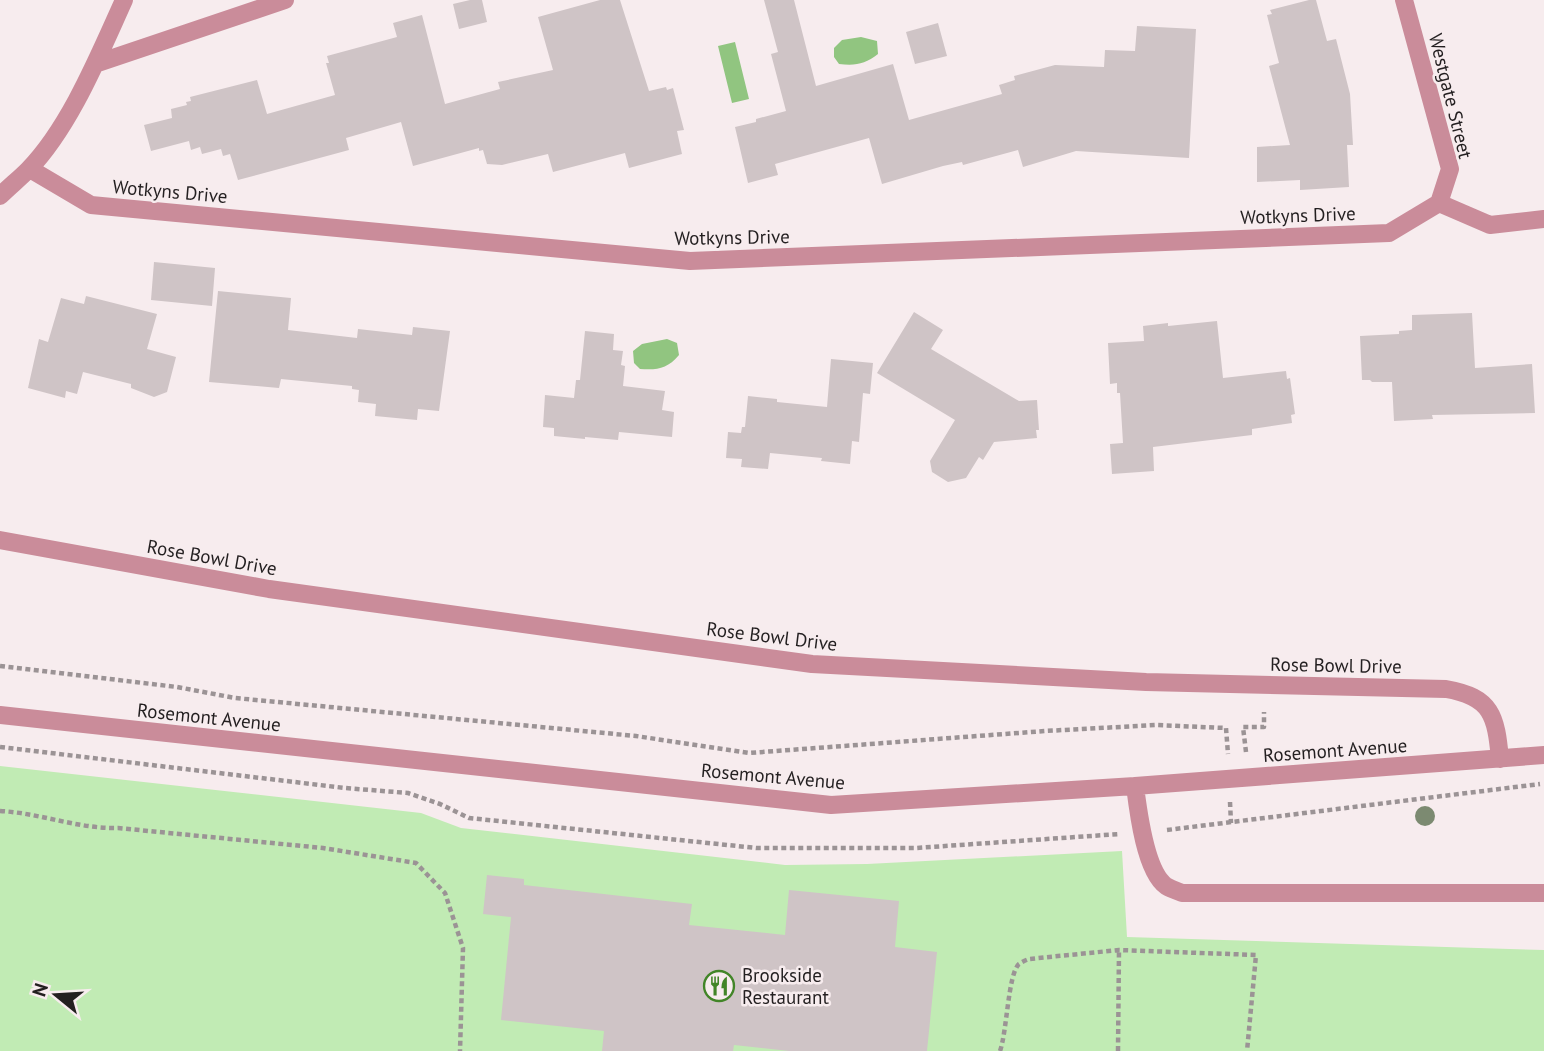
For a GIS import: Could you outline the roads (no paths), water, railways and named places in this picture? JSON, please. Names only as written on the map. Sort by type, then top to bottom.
[{"type":"street","points":[[0,196],[30,169],[58,132],[95,64],[124,0]]},
{"type":"street","points":[[95,64],[285,0]]},
{"type":"street","name":"Westgate Street","points":[[1404,0],[1450,169],[1438,203]]},
{"type":"street","name":"Wotkyns Drive","points":[[30,169],[90,205],[690,261],[1389,233],[1438,203]]},
{"type":"street","points":[[1438,203],[1490,225],[1544,219]]},
{"type":"street","name":"Rose Bowl Drive","points":[[0,540],[269,589],[812,664],[1146,682],[1446,689],[1475,696],[1488,710],[1497,726],[1500,759]]},
{"type":"street","name":"Rosemont Avenue","points":[[0,715],[831,805],[1135,786],[1544,755]]},
{"type":"street","points":[[1135,786],[1141,832],[1155,870],[1165,886],[1182,893],[1544,893]]},
{"type":"place","name":"Brookside Restaurant","points":[[719,986]]}]
